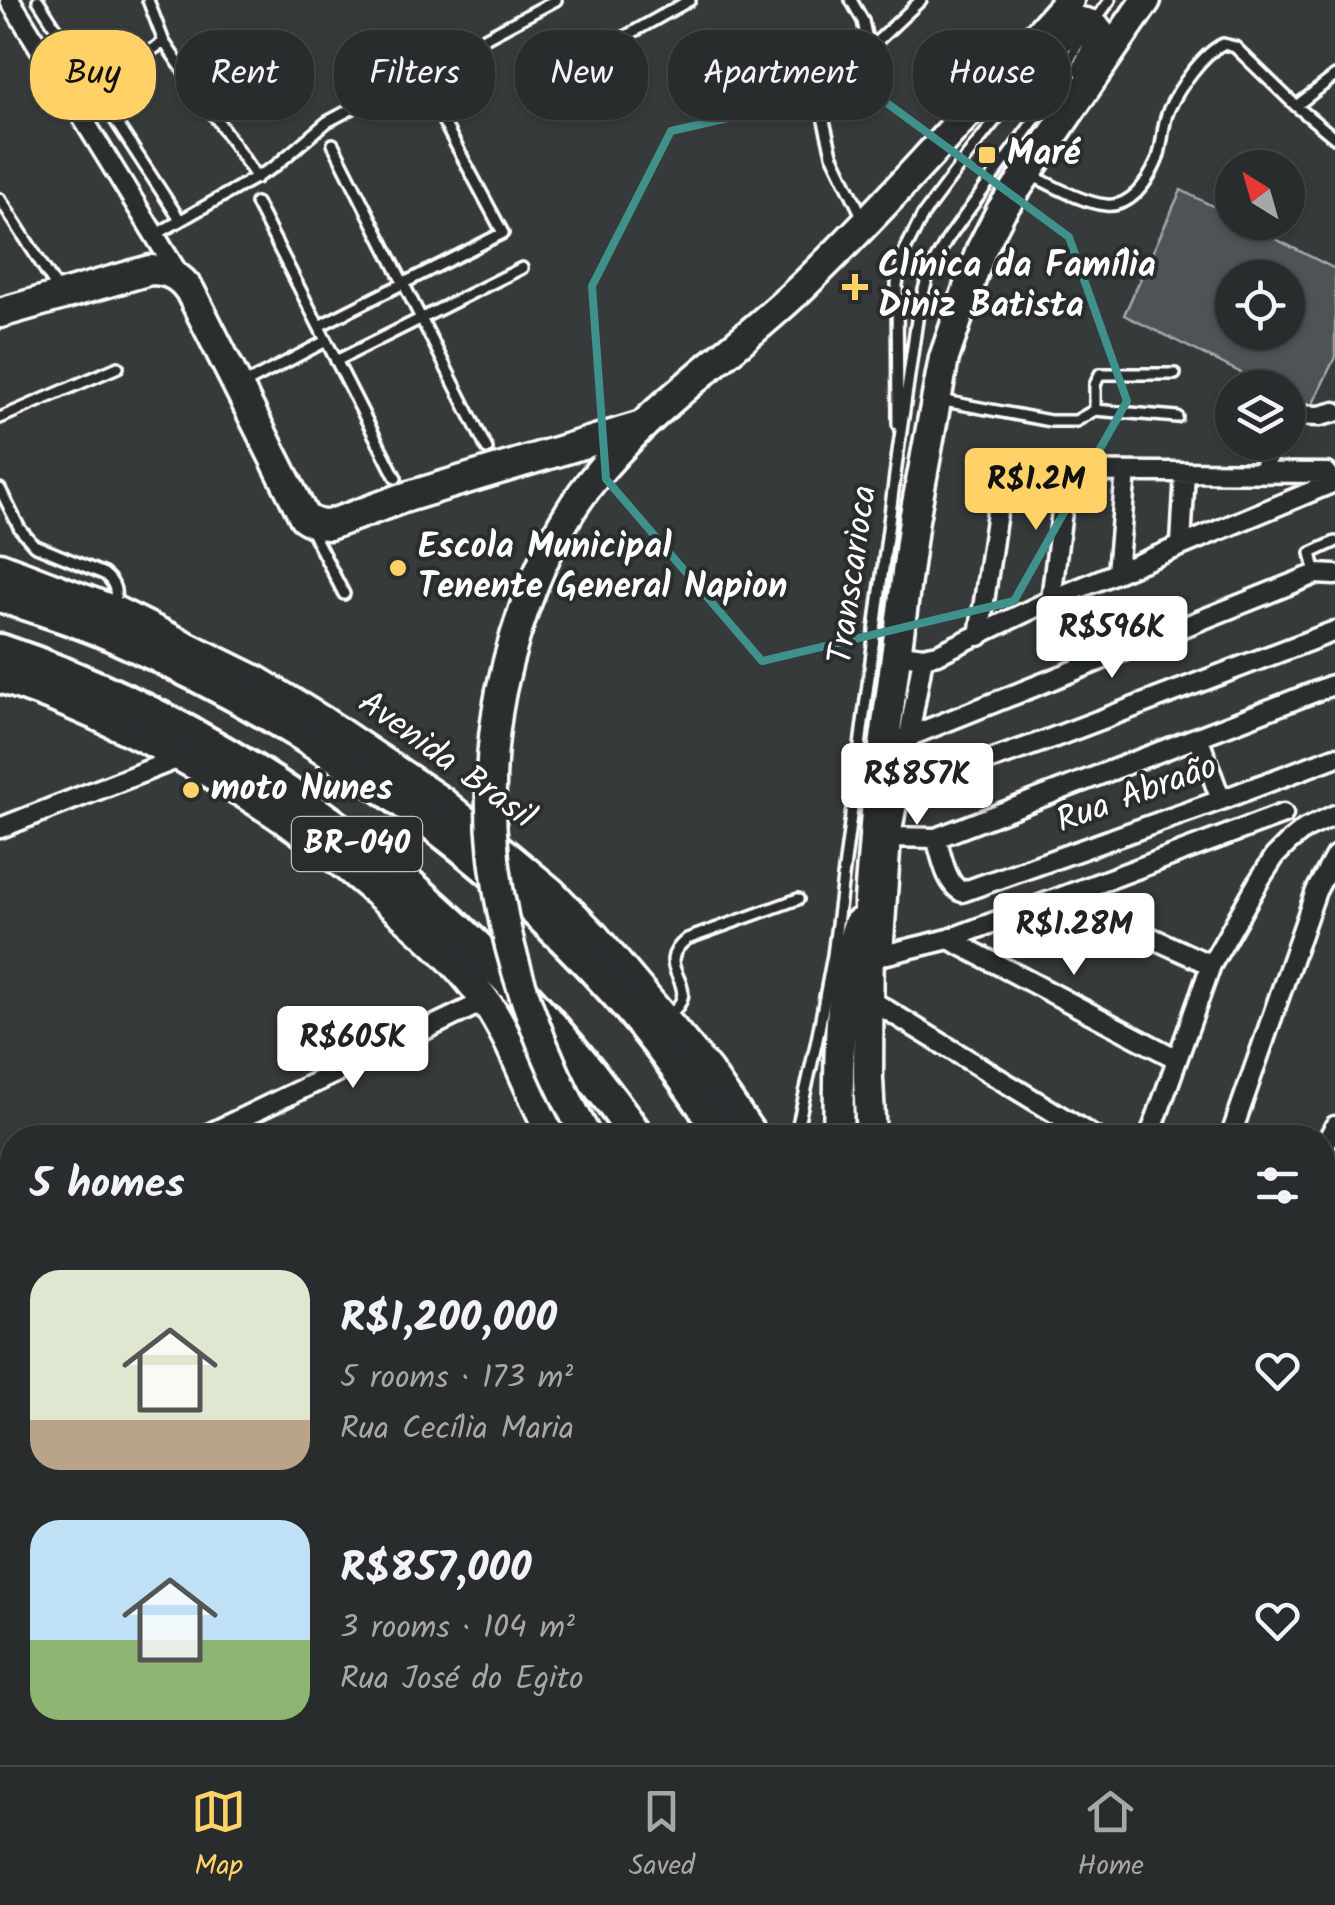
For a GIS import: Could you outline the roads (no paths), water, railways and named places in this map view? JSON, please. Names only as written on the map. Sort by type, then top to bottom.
[{"type":"highway","points":[[580,1125],[526,1004],[498,892],[491,786],[495,723],[518,628],[537,578],[590,484],[643,426],[805,284],[950,135],[1069,0]]},
{"type":"highway","points":[[1070,110],[1146,0]]},
{"type":"highway","points":[[888,198],[931,176],[1072,26],[1090,23],[1100,36],[1099,44],[1070,106]]},
{"type":"highway","points":[[838,1125],[847,972],[856,929],[868,900],[888,795],[909,655],[914,520],[936,399],[950,340],[982,250],[1001,210],[1063,120]]},
{"type":"highway","points":[[0,313],[61,295],[167,275],[239,387],[304,517],[313,523],[329,525],[403,498],[643,426]]},
{"type":"highway","name":"Avenida Brasil","points":[[0,567],[115,611],[255,680],[441,801],[551,892],[594,936],[707,1070],[745,1125]]},
{"type":"highway","name":"Avenida Brasil","points":[[0,595],[113,635],[246,700],[438,826],[528,902],[617,993],[717,1125]]},
{"type":"highway","name":"BR-040","points":[[0,651],[80,680],[179,728],[242,765],[348,837],[436,908],[529,1000],[628,1125]]},
{"type":"highway","points":[[0,678],[107,720],[242,792],[314,841],[419,928],[458,966],[486,1001],[548,1125]]},
{"type":"highway","points":[[868,900],[876,959],[868,1000],[870,1125]]},
{"type":"highway","points":[[707,1070],[762,1125]]},
{"type":"street","points":[[7,6],[158,238],[167,275]]},
{"type":"street","points":[[158,238],[158,255],[167,275]]},
{"type":"street","points":[[1305,415],[1335,412]]},
{"type":"street","points":[[1264,472],[1266,460]]},
{"type":"street","points":[[979,636],[1002,471],[1264,472],[1332,477]]},
{"type":"street","points":[[1051,600],[1067,471]]},
{"type":"street","points":[[1117,572],[1126,472]]},
{"type":"street","points":[[1182,544],[1185,472]]},
{"type":"street","points":[[909,655],[938,654],[1332,477]]},
{"type":"street","points":[[896,740],[1326,574]]},
{"type":"street","points":[[1283,814],[949,939],[876,959],[891,837],[888,795],[1047,740],[1335,631]]},
{"type":"street","points":[[891,837],[936,838],[1335,684]]},
{"type":"street","points":[[1198,737],[1221,800]]},
{"type":"street","name":"Rua Abraão","points":[[936,838],[950,882],[962,892],[1335,756]]},
{"type":"street","points":[[0,828],[179,758]]},
{"type":"street","points":[[1154,1125],[1210,964],[1275,856],[1305,829],[1335,815]]},
{"type":"street","points":[[1235,1125],[1316,891],[1335,856]]},
{"type":"street","points":[[1063,896],[1210,964]]},
{"type":"street","points":[[949,939],[1177,1059]]},
{"type":"street","points":[[868,1000],[1075,1125]]},
{"type":"street","points":[[227,1125],[486,1001]]},
{"type":"street","points":[[518,1065],[535,1125]]},
{"type":"lane","points":[[38,0],[57,30]]},
{"type":"lane","points":[[148,0],[164,42],[257,178]]},
{"type":"lane","points":[[158,238],[180,220],[274,167],[327,122],[556,0]]},
{"type":"lane","points":[[637,30],[690,0]]},
{"type":"lane","points":[[850,0],[864,20],[866,30]]},
{"type":"lane","points":[[890,30],[922,0]]},
{"type":"lane","name":"Transcarioca","points":[[898,452],[898,284],[912,234],[1016,94],[1109,0]]},
{"type":"lane","name":"Transcarioca","points":[[797,1125],[818,1040],[832,954],[918,313],[929,272],[947,240],[1048,100],[1090,23]]},
{"type":"lane","points":[[156,47],[164,42]]},
{"type":"lane","points":[[1026,172],[1103,206],[1119,206],[1136,195],[1158,161],[1167,114],[1178,90],[1212,49],[1224,44],[1235,47],[1335,138]]},
{"type":"lane","points":[[1296,106],[1335,76]]},
{"type":"lane","points":[[115,120],[180,220]]},
{"type":"lane","points":[[319,326],[503,233],[443,120]]},
{"type":"lane","points":[[824,120],[832,154],[858,202],[864,222]]},
{"type":"lane","points":[[333,144],[488,448]]},
{"type":"lane","points":[[0,200],[61,295]]},
{"type":"lane","points":[[256,204],[396,478]]},
{"type":"lane","points":[[336,361],[522,268]]},
{"type":"lane","points":[[239,387],[326,342]]},
{"type":"lane","points":[[0,418],[118,367]]},
{"type":"lane","points":[[1095,410],[1095,384],[1100,374],[1174,374]]},
{"type":"lane","points":[[936,399],[1050,422],[1076,421],[1095,410],[1176,417]]},
{"type":"lane","points":[[0,489],[20,529],[34,545],[112,580],[116,588],[115,611]]},
{"type":"lane","points":[[304,517],[344,594]]},
{"type":"lane","points":[[1326,574],[1311,552],[1335,542]]},
{"type":"lane","points":[[665,1019],[679,1008],[684,994],[672,957],[675,948],[686,939],[798,899]]},
{"type":"place","name":"Maré","points":[[987,155]]},
{"type":"place","name":"Clínica da Família Diniz Batista","points":[[855,287]]},
{"type":"place","name":"Escola Municipal Tenente General Napion","points":[[398,568]]},
{"type":"place","name":"moto Nunes","points":[[191,790]]}]
